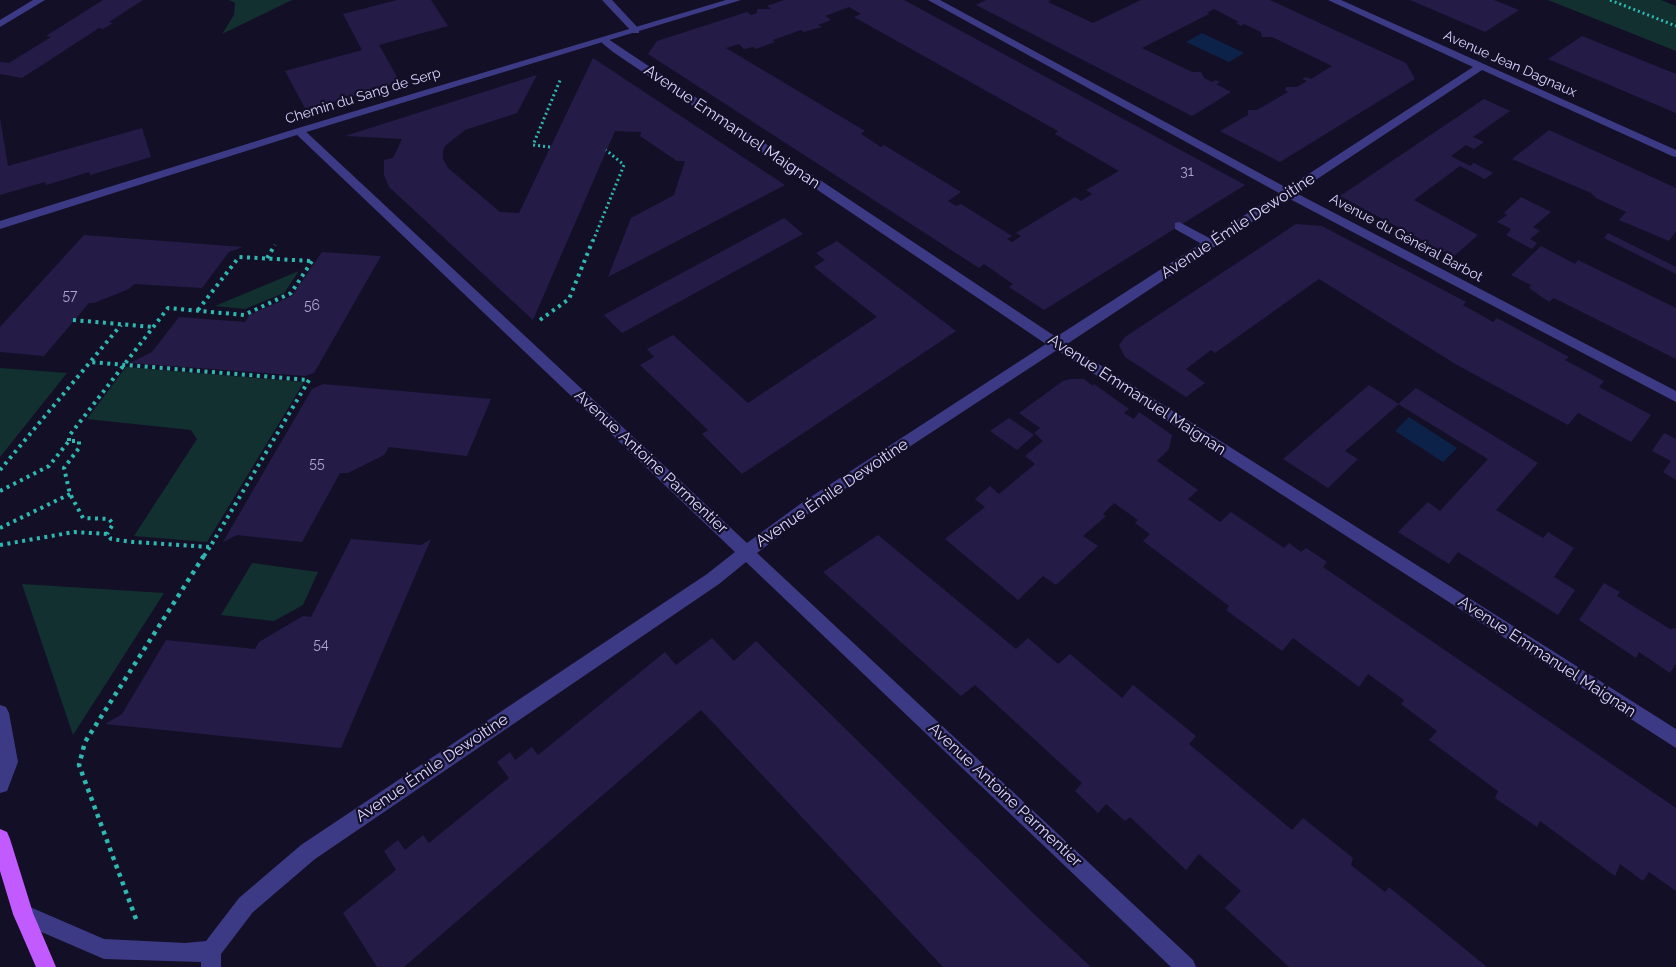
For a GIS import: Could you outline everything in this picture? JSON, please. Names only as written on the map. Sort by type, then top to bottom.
[{"type":"main road","points":[[0,840],[23,914],[46,967]]},
{"type":"street","points":[[0,24],[40,0]]},
{"type":"street","points":[[607,0],[636,31]]},
{"type":"street","name":"Chemin du Sang de Serp","points":[[0,225],[299,131],[736,0]]},
{"type":"street","name":"Avenue du Général Barbot","points":[[933,0],[1288,193],[1676,397]]},
{"type":"street","name":"Avenue Jean Dagnaux","points":[[1333,0],[1676,154]]},
{"type":"street","name":"Avenue Emmanuel Maignan","points":[[605,41],[1057,344],[1676,739]]},
{"type":"street","name":"Avenue Émile Dewoitine","points":[[23,914],[104,949],[185,952],[211,959],[246,905],[308,852],[713,579],[808,506],[1480,67]]},
{"type":"street","name":"Avenue Antoine Parmentier","points":[[299,131],[1186,967]]},
{"type":"street","points":[[1179,225],[1211,244]]},
{"type":"street","points":[[0,713],[9,762],[0,784]]},
{"type":"path","points":[[1610,0],[1676,26]]},
{"type":"path","points":[[550,147],[533,145],[567,64],[555,56]]},
{"type":"path","points":[[518,337],[569,299],[624,165],[606,150]]},
{"type":"path","points":[[266,258],[275,245]]},
{"type":"path","points":[[0,491],[49,466],[69,441],[69,436],[168,308],[244,315],[291,293],[312,261],[239,257],[198,310]]},
{"type":"path","points":[[73,320],[153,327]]},
{"type":"path","points":[[0,470],[121,325]]},
{"type":"path","points":[[90,362],[309,380],[210,547],[85,742],[79,765],[147,949]]},
{"type":"path","points":[[69,441],[79,441],[79,448],[64,468],[70,494],[83,518],[109,519],[113,524],[107,534]]},
{"type":"path","points":[[0,528],[70,494]]},
{"type":"path","points":[[0,545],[74,532],[107,534],[111,539],[210,547]]},
{"type":"green space","points":[[229,0],[292,0],[222,34],[234,15],[235,3]]},
{"type":"green space","points":[[1548,0],[1661,0],[1676,6],[1676,51]]},
{"type":"green space","points":[[299,271],[284,293],[245,309],[215,306]]},
{"type":"green space","points":[[126,367],[304,382],[207,542],[134,536],[197,439],[191,430],[87,419]]},
{"type":"green space","points":[[0,368],[67,373],[0,457]]},
{"type":"green space","points":[[252,563],[318,572],[303,605],[274,621],[221,615]]},
{"type":"green space","points":[[22,584],[164,593],[73,735]]},
{"type":"water","points":[[1202,33],[1244,53],[1229,62],[1186,42]]},
{"type":"water","points":[[1409,417],[1457,448],[1443,462],[1395,431]]},
{"type":"building","points":[[103,0],[143,0],[109,22],[113,23],[103,29],[99,28],[22,78],[0,74],[0,62],[9,63],[51,37],[46,36]]},
{"type":"building","points":[[397,0],[431,0],[448,26],[379,45],[400,82],[306,110],[285,71],[362,50],[343,14]]},
{"type":"building","points":[[784,0],[904,0],[1245,185],[1044,310],[1009,287],[1013,284],[984,264],[979,268],[648,54],[657,41],[747,12],[751,15],[757,13],[757,9],[771,9],[767,6]],"holes":[[[849,7],[861,14],[854,17],[1058,131],[1055,134],[1119,171],[1086,190],[1092,194],[1081,201],[1075,197],[1016,233],[1021,236],[1012,242],[1007,239],[1012,236],[961,204],[956,206],[948,201],[961,192],[884,145],[881,147],[861,134],[865,131],[726,48],[739,44],[744,49],[753,47],[756,49],[801,30],[804,32],[822,27],[818,25],[831,20],[825,16]]]},
{"type":"building","points":[[986,0],[1051,0],[1048,2],[1093,23],[1141,0],[1270,0],[1406,63],[1415,79],[1280,162],[1220,131],[1248,115],[1248,110],[1257,110],[1288,92],[1285,90],[1286,87],[1297,87],[1307,81],[1302,79],[1306,77],[1311,79],[1332,66],[1272,37],[1262,37],[1261,32],[1244,24],[1241,26],[1236,23],[1239,22],[1214,9],[1207,13],[1209,14],[1142,48],[1192,72],[1201,72],[1204,78],[1212,82],[1215,80],[1220,82],[1216,84],[1231,92],[1192,116],[976,5]]},
{"type":"building","points":[[1410,0],[1494,0],[1519,10],[1485,32]]},
{"type":"building","points":[[1582,36],[1676,74],[1676,113],[1548,59]]},
{"type":"building","points":[[593,58],[785,185],[608,277],[631,218],[674,195],[685,161],[677,161],[640,136],[641,132],[615,131],[533,320],[389,187],[384,175],[384,160],[393,158],[402,139],[345,136],[537,75],[517,113],[465,130],[445,146],[443,151],[443,159],[448,168],[500,212],[519,213]]},
{"type":"building","points":[[1484,99],[1510,111],[1473,137],[1484,142],[1474,149],[1466,145],[1451,156],[1470,166],[1474,163],[1493,173],[1485,179],[1460,166],[1414,200],[1478,235],[1453,257],[1340,196]]},
{"type":"building","points":[[0,118],[8,166],[142,128],[151,157],[90,175],[89,172],[46,185],[45,182],[0,195]]},
{"type":"building","points":[[1549,130],[1676,188],[1676,231],[1669,241],[1619,220],[1626,212],[1596,198],[1591,193],[1512,159]]},
{"type":"building","points":[[1521,197],[1551,212],[1533,227],[1540,231],[1530,239],[1537,243],[1532,249],[1506,235],[1511,229],[1497,222],[1507,215],[1504,213]]},
{"type":"building","points":[[784,218],[803,234],[622,333],[604,315]]},
{"type":"building","points":[[1296,224],[1322,226],[1466,302],[1463,305],[1493,322],[1497,318],[1569,357],[1565,360],[1604,381],[1599,387],[1651,415],[1631,442],[1578,413],[1568,425],[1457,365],[1319,279],[1215,353],[1211,350],[1186,369],[1205,383],[1186,397],[1125,357],[1119,345],[1125,337]]},
{"type":"building","points":[[1608,233],[1676,267],[1676,274],[1604,238]]},
{"type":"building","points":[[84,235],[243,247],[229,252],[202,288],[134,284],[129,289],[89,303],[44,356],[0,352],[0,327]]},
{"type":"building","points":[[837,241],[956,331],[742,474],[702,434],[708,430],[640,365],[654,357],[647,349],[673,335],[748,403],[877,317],[814,267],[825,260],[816,253]]},
{"type":"building","points":[[1541,246],[1575,264],[1578,260],[1676,308],[1676,359],[1554,298],[1549,302],[1529,288],[1531,285],[1511,275]]},
{"type":"building","points":[[322,252],[381,256],[314,373],[305,376],[130,363],[152,352],[179,317],[245,322],[249,315],[292,296]]},
{"type":"building","points":[[1084,379],[1093,386],[1094,384],[1129,409],[1124,413],[1134,419],[1139,412],[1172,435],[1169,449],[1157,461],[1198,490],[1188,499],[1220,522],[1231,512],[1284,548],[1289,543],[1301,552],[1306,548],[1327,562],[1323,567],[1676,808],[1676,891],[1649,872],[1643,881],[1620,864],[1615,876],[1540,821],[1537,827],[1495,798],[1498,791],[1429,740],[1437,731],[1401,704],[1404,700],[1368,674],[1359,687],[1293,638],[1282,651],[1226,610],[1229,606],[1143,541],[1150,534],[1135,523],[1138,520],[1114,503],[1103,514],[1106,516],[1083,536],[1098,546],[1056,585],[1043,576],[1018,600],[945,539],[985,507],[975,499],[990,486],[999,494],[1035,464],[1025,456],[1043,441],[1034,433],[1040,428],[1019,413],[1063,381]]},
{"type":"building","points":[[323,384],[491,399],[467,456],[389,447],[384,455],[348,473],[340,473],[302,542],[237,535],[223,542],[312,389]]},
{"type":"building","points":[[1369,385],[1399,404],[1345,451],[1358,459],[1328,488],[1283,459]]},
{"type":"building","points":[[1416,388],[1538,463],[1496,510],[1543,538],[1548,532],[1574,548],[1554,577],[1575,590],[1558,615],[1458,552],[1449,564],[1398,532],[1428,502],[1440,511],[1488,459],[1398,404]]},
{"type":"building","points":[[1009,418],[1034,435],[1017,450],[990,431]]},
{"type":"building","points":[[1664,433],[1676,439],[1676,480],[1663,472],[1671,461],[1652,451]]},
{"type":"building","points":[[878,535],[1016,649],[1028,638],[1058,664],[1070,654],[1122,698],[1133,685],[1196,736],[1189,744],[1292,830],[1303,818],[1353,858],[1351,865],[1385,892],[1389,887],[1487,967],[1289,967],[1225,908],[1241,891],[1199,854],[1186,870],[1130,817],[1125,821],[1106,804],[1098,813],[1075,791],[1082,783],[975,685],[961,696],[823,572]]},
{"type":"building","points":[[351,539],[421,545],[431,539],[341,748],[105,724],[122,714],[166,640],[255,649],[259,642],[303,616],[311,617]]},
{"type":"building","points":[[1604,583],[1620,592],[1617,596],[1670,629],[1676,628],[1676,664],[1670,673],[1639,652],[1636,658],[1579,620]]},
{"type":"building","points":[[712,638],[734,661],[756,641],[1091,967],[943,967],[701,710],[404,967],[377,967],[343,913],[396,870],[384,851],[398,840],[405,850],[423,835],[429,843],[509,778],[497,762],[510,752],[515,760],[532,747],[538,755],[665,652],[676,665]]}]
